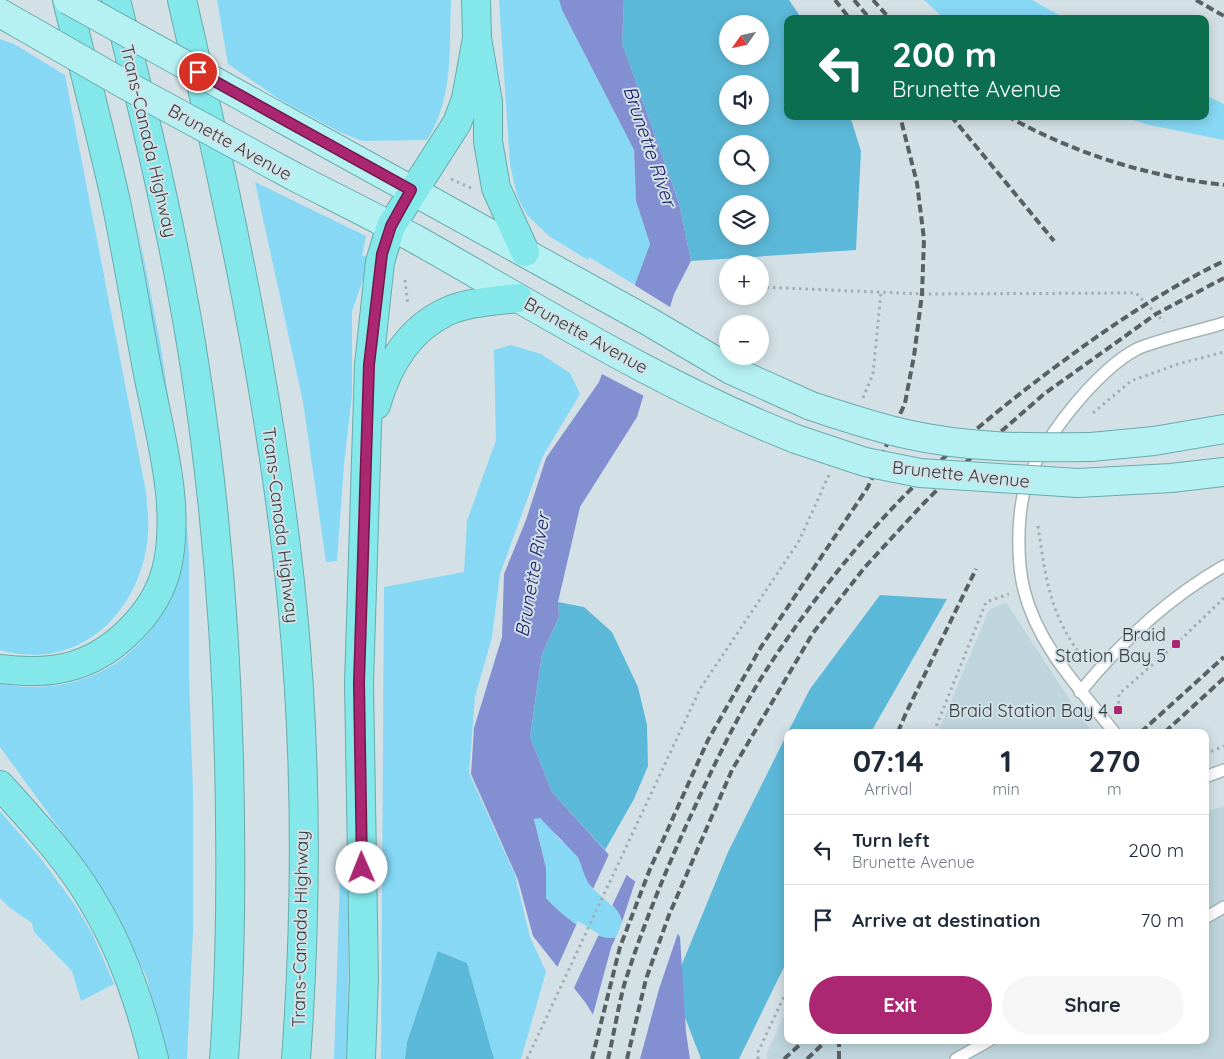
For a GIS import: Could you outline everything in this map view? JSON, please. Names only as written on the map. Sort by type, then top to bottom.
[{"type":"highway","points":[[0,668],[24,672],[50,671],[76,665],[98,654],[119,639],[139,620],[154,600],[166,572],[171,542],[169,485],[116,201],[68,0]]},
{"type":"highway","name":"Trans-Canada Highway","points":[[116,0],[171,233],[195,366],[213,503],[224,636],[230,764],[231,897],[224,1059]]},
{"type":"highway","name":"Trans-Canada Highway","points":[[182,0],[220,164],[255,339],[276,468],[292,602],[302,777],[303,906],[296,1059]]},
{"type":"highway","points":[[476,0],[477,38],[488,102],[488,141],[496,188],[525,252]]},
{"type":"highway","points":[[362,1059],[364,979],[359,683],[369,365],[379,271],[391,226],[411,190],[457,123],[466,99],[477,38]]},
{"type":"highway","points":[[366,438],[387,370],[420,328],[454,310],[468,305],[518,298]]},
{"type":"highway","points":[[0,785],[49,841],[96,906],[124,962],[143,1015],[154,1059]]},
{"type":"main road","name":"Brunette Avenue","points":[[68,0],[586,286],[731,370],[811,406],[908,434],[965,443],[1023,448],[1091,447],[1154,441],[1224,429]]},
{"type":"main road","name":"Brunette Avenue","points":[[11,19],[295,177],[391,226],[571,329],[719,406],[796,439],[865,462],[920,473],[983,479],[1078,483],[1171,478],[1224,472]]},
{"type":"lane","points":[[1111,729],[1080,692],[1054,656],[1023,590],[1019,548],[1025,489],[1038,456],[1080,398],[1130,354],[1138,349],[1224,323]]},
{"type":"lane","points":[[1080,692],[1110,656],[1154,615],[1224,566]]},
{"type":"lane","points":[[1209,776],[1224,770]]},
{"type":"lane","points":[[1209,916],[1224,907]]},
{"type":"lane","points":[[956,1059],[983,1044]]},
{"type":"path","points":[[444,175],[473,189]]},
{"type":"path","points":[[404,275],[410,314]]},
{"type":"path","points":[[769,287],[880,292],[1084,295],[1136,293],[1178,337]]},
{"type":"path","points":[[862,400],[874,374],[880,292]]},
{"type":"path","points":[[527,1059],[544,1018],[700,689],[799,541],[830,470]]},
{"type":"path","points":[[1047,587],[1065,633],[1085,661]]},
{"type":"path","points":[[935,729],[986,602],[1007,594]]},
{"type":"path","points":[[1122,717],[1118,710],[1119,694],[1176,644],[1224,598]]},
{"type":"path","points":[[1209,752],[1224,746]]},
{"type":"path","points":[[758,1059],[758,1052],[784,997]]},
{"type":"shaded area","points":[[217,0],[451,0],[450,54],[446,90],[436,124],[427,140],[362,141],[340,132],[279,99],[228,64]]},
{"type":"shaded area","points":[[499,0],[559,0],[562,10],[634,150],[636,201],[650,244],[635,285],[589,257],[588,260],[549,236],[527,215],[517,196],[510,164]]},
{"type":"shaded area","points":[[624,0],[789,0],[799,15],[784,15],[784,120],[851,120],[861,151],[856,250],[769,256],[719,255],[719,259],[691,261],[679,203],[622,43]]},
{"type":"shaded area","points":[[924,0],[1032,0],[1059,15],[941,15]]},
{"type":"shaded area","points":[[0,39],[14,44],[65,75],[146,492],[148,519],[148,534],[143,562],[134,588],[120,611],[102,630],[80,644],[56,652],[29,655],[0,650]]},
{"type":"shaded area","points":[[1209,97],[1224,104],[1224,140],[1149,125],[1133,120],[1209,120]]},
{"type":"shaded area","points":[[255,182],[366,236],[362,256],[371,257],[352,311],[352,395],[344,464],[337,561],[326,562],[303,402]]},
{"type":"shaded area","points":[[137,222],[161,348],[185,507],[189,552],[193,930],[187,1059],[168,1059],[147,978],[117,914],[91,872],[0,747],[0,684],[27,687],[53,686],[78,681],[101,672],[122,659],[157,622],[170,598],[182,567],[185,529],[182,495]]},
{"type":"shaded area","points":[[511,345],[541,354],[570,373],[580,394],[543,456],[500,574],[492,637],[475,697],[469,773],[515,875],[530,937],[546,972],[521,1059],[494,1059],[467,963],[439,951],[407,1042],[405,1059],[381,1059],[384,587],[464,572],[467,521],[496,440],[494,350]]},
{"type":"shaded area","points":[[880,595],[947,599],[873,729],[790,729],[810,689]]},
{"type":"shaded area","points":[[558,602],[584,607],[612,632],[638,687],[647,725],[648,766],[634,799],[605,850],[552,792],[530,737],[542,654],[559,617]]},
{"type":"shaded area","points":[[1006,602],[1090,729],[939,729],[989,610]]},
{"type":"shaded area","points":[[784,740],[784,967],[739,1059],[701,1059],[673,986],[728,852]]},
{"type":"shaded area","points":[[1224,806],[1224,1059],[768,1059],[766,1055],[784,1016],[784,1044],[1209,1044],[1209,811]]},
{"type":"shaded area","points":[[0,811],[42,860],[75,905],[93,935],[114,984],[81,1001],[72,971],[34,932],[32,923],[10,908],[0,898]]},
{"type":"shaded area","points":[[534,818],[540,818],[548,823],[557,837],[576,854],[590,885],[613,903],[619,913],[623,928],[619,937],[610,938],[589,932],[560,912],[546,898],[546,868]]},
{"type":"shaded area","points":[[340,878],[349,879],[348,1059],[334,1059]]},
{"type":"shaded area","points":[[438,951],[467,963],[494,1059],[405,1059],[407,1042]]},
{"type":"water","name":"Brunette River","points":[[559,0],[624,0],[622,43],[679,203],[691,261],[674,294],[637,417],[580,507],[558,602],[559,617],[542,654],[530,737],[552,792],[629,877],[654,895],[680,937],[686,1032],[690,1059],[621,1059],[585,1002],[533,936],[518,880],[471,774],[474,728],[502,637],[504,574],[526,520],[546,458],[599,382],[650,244],[636,201],[634,150],[562,10]],"holes":[[[540,818],[577,856],[590,885],[619,913],[622,920],[619,937],[610,938],[589,932],[560,912],[546,898],[546,868],[534,819]]]},
{"type":"pier","points":[[633,284],[673,309],[646,397],[600,373]]},
{"type":"pier","points":[[610,852],[628,872],[612,906],[593,889]]},
{"type":"pier","points":[[636,879],[656,893],[679,930],[659,989],[640,1059],[618,1059],[592,1018],[611,948],[620,928]]},
{"type":"pier","points":[[578,921],[599,934],[573,990],[556,970]]},
{"type":"railway","points":[[835,0],[847,15]]},
{"type":"railway","points":[[854,0],[867,15]]},
{"type":"railway","points":[[873,0],[886,15]]},
{"type":"railway","points":[[1196,0],[1224,16]]},
{"type":"railway","points":[[592,1059],[620,947],[650,869],[708,740],[761,647],[868,487],[905,403],[914,356],[922,294],[924,239],[917,183],[901,120]]},
{"type":"railway","points":[[954,120],[1054,241]]},
{"type":"railway","points":[[1014,120],[1059,142],[1112,161],[1167,176],[1224,185]]},
{"type":"railway","points":[[608,1059],[625,982],[653,903],[686,826],[743,709],[778,652],[822,591],[854,551],[905,495],[943,458],[984,423],[1090,341],[1155,299],[1224,261]]},
{"type":"railway","points":[[627,1059],[646,979],[669,915],[732,770],[813,633],[865,567],[923,504],[957,470],[1044,394],[1156,314],[1224,278]]},
{"type":"railway","points":[[899,729],[976,569]]},
{"type":"railway","points":[[1144,729],[1224,657]]},
{"type":"railway","points":[[1168,729],[1224,678]]},
{"type":"railway","points":[[784,1059],[801,1044]]},
{"type":"railway","points":[[807,1059],[823,1044]]},
{"type":"railway","points":[[839,1044],[839,1059]]},
{"type":"place","name":"Braid Station Bay 5","points":[[1176,644]]},
{"type":"place","name":"Braid Station Bay 4","points":[[1118,710]]},
{"type":"route","points":[[198,72],[411,190],[391,226],[382,254],[369,365],[359,683],[362,868]]}]
